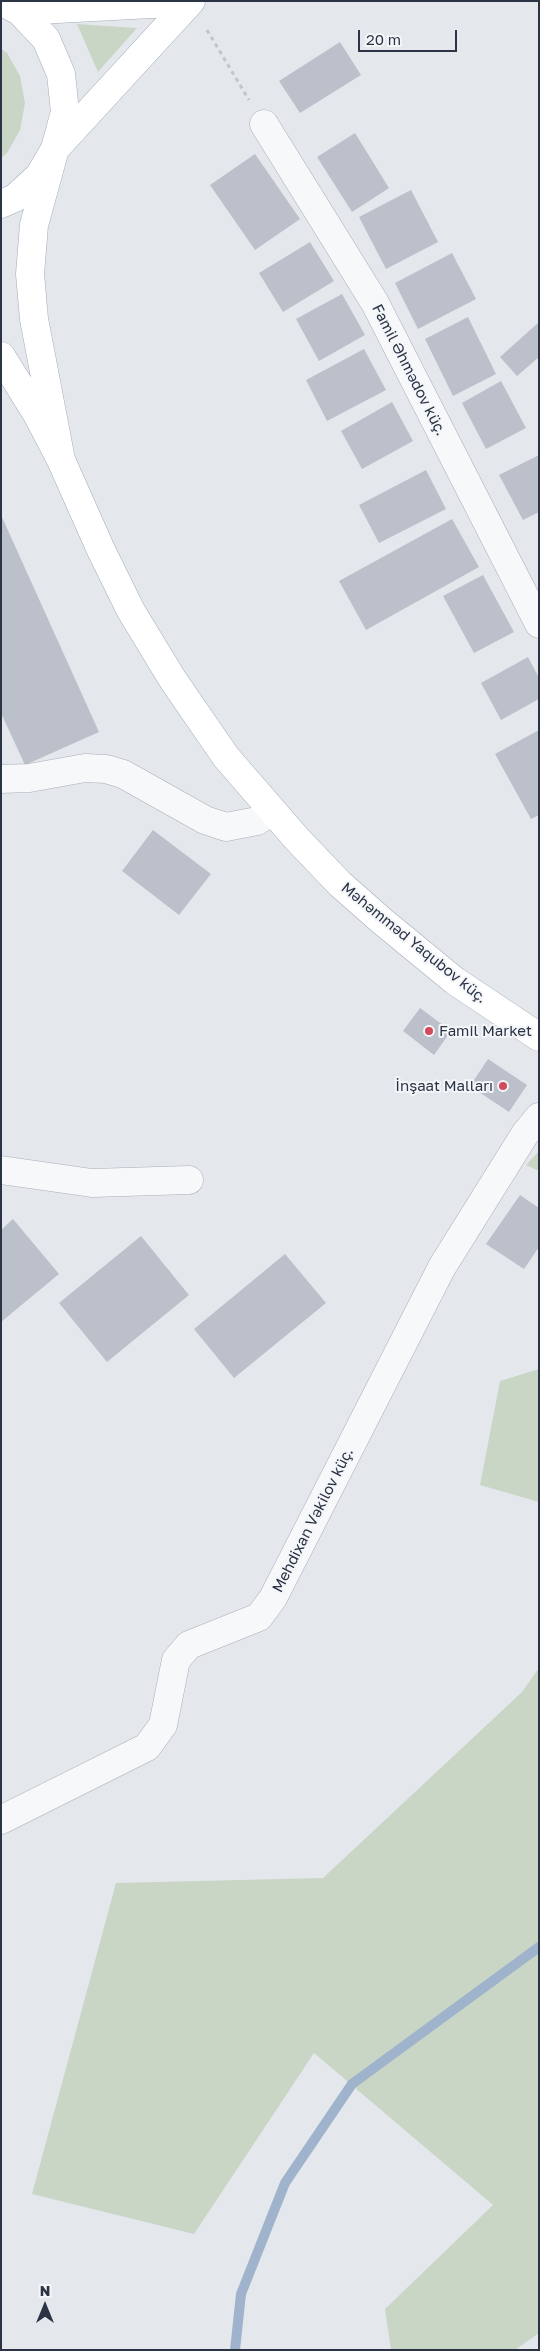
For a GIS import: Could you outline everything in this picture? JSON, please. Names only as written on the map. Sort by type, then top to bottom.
[{"type":"main road","points":[[10,4],[190,2]]},
{"type":"main road","points":[[1,204],[14,198],[38,176],[56,149],[190,2]]},
{"type":"main road","points":[[10,4],[46,38],[61,74],[65,112],[34,225],[30,274],[34,319],[61,460]]},
{"type":"main road","points":[[1,356],[37,414],[61,460]]},
{"type":"main road","name":"Məhəmməd Yaqubov küç.","points":[[61,460],[131,611],[172,680],[226,758],[340,884],[382,922],[456,980],[539,1038]]},
{"type":"street","name":"Famil Əhmədov küç.","points":[[264,124],[375,303],[539,624]]},
{"type":"street","points":[[1,779],[29,778],[85,768],[106,769],[123,774],[205,820],[226,828],[257,821],[272,811]]},
{"type":"street","name":"Mehdixan Vəkilov küç.","points":[[1,1820],[147,1747],[163,1725],[176,1660],[189,1645],[259,1617],[274,1598],[442,1267],[524,1134],[539,1117]]},
{"type":"street","points":[[1,1170],[92,1183],[189,1180]]},
{"type":"path","points":[[190,2],[264,124]]},
{"type":"green space","points":[[77,24],[137,28],[98,72]]},
{"type":"green space","points":[[1,49],[7,53],[20,76],[25,103],[20,130],[7,153],[1,158]]},
{"type":"green space","points":[[539,1151],[539,1171],[526,1165]]},
{"type":"green space","points":[[539,1369],[539,1502],[480,1485],[500,1381]]},
{"type":"green space","points":[[539,1668],[539,2333],[515,2350],[391,2350],[385,2309],[493,2205],[314,2053],[194,2234],[32,2194],[116,1883],[323,1878],[522,1692]]},
{"type":"building","points":[[340,42],[361,75],[300,113],[279,81]]},
{"type":"building","points":[[355,133],[389,188],[352,212],[317,157]]},
{"type":"building","points":[[255,154],[300,219],[255,250],[210,185]]},
{"type":"building","points":[[411,190],[438,242],[386,269],[359,217]]},
{"type":"building","points":[[310,242],[334,281],[283,312],[259,273]]},
{"type":"building","points":[[452,253],[476,299],[418,329],[395,283]]},
{"type":"building","points":[[342,294],[365,335],[319,361],[296,319]]},
{"type":"building","points":[[468,317],[496,374],[453,396],[425,339]]},
{"type":"building","points":[[539,322],[539,357],[517,376],[500,357]]},
{"type":"building","points":[[364,349],[386,390],[327,421],[306,380]]},
{"type":"building","points":[[501,381],[526,428],[486,449],[462,403]]},
{"type":"building","points":[[392,402],[413,441],[362,469],[341,431]]},
{"type":"building","points":[[539,455],[539,512],[523,520],[499,475]]},
{"type":"building","points":[[426,470],[446,509],[379,543],[359,505]]},
{"type":"building","points":[[1,515],[99,732],[25,765],[1,713]]},
{"type":"building","points":[[452,519],[479,567],[366,630],[339,581]]},
{"type":"building","points":[[483,575],[514,632],[474,653],[443,596]]},
{"type":"building","points":[[528,657],[539,678],[539,699],[501,720],[481,683]]},
{"type":"building","points":[[539,730],[539,815],[531,819],[495,754]]},
{"type":"building","points":[[153,830],[211,874],[179,915],[122,871]]},
{"type":"building","points":[[420,1008],[451,1031],[434,1055],[403,1031]]},
{"type":"building","points":[[488,1059],[527,1085],[509,1112],[470,1086]]},
{"type":"building","points":[[520,1195],[539,1208],[539,1247],[524,1269],[486,1244]]},
{"type":"building","points":[[13,1219],[59,1274],[1,1322],[1,1230]]},
{"type":"building","points":[[141,1236],[189,1295],[107,1362],[59,1303]]},
{"type":"building","points":[[285,1254],[326,1303],[234,1378],[194,1329]]},
{"type":"waterway","points":[[235,2350],[241,2294],[285,2183],[352,2084],[539,1947]]},
{"type":"place","name":"Famil Market","points":[[429,1031]]},
{"type":"place","name":"İnşaat Malları","points":[[503,1086]]}]
